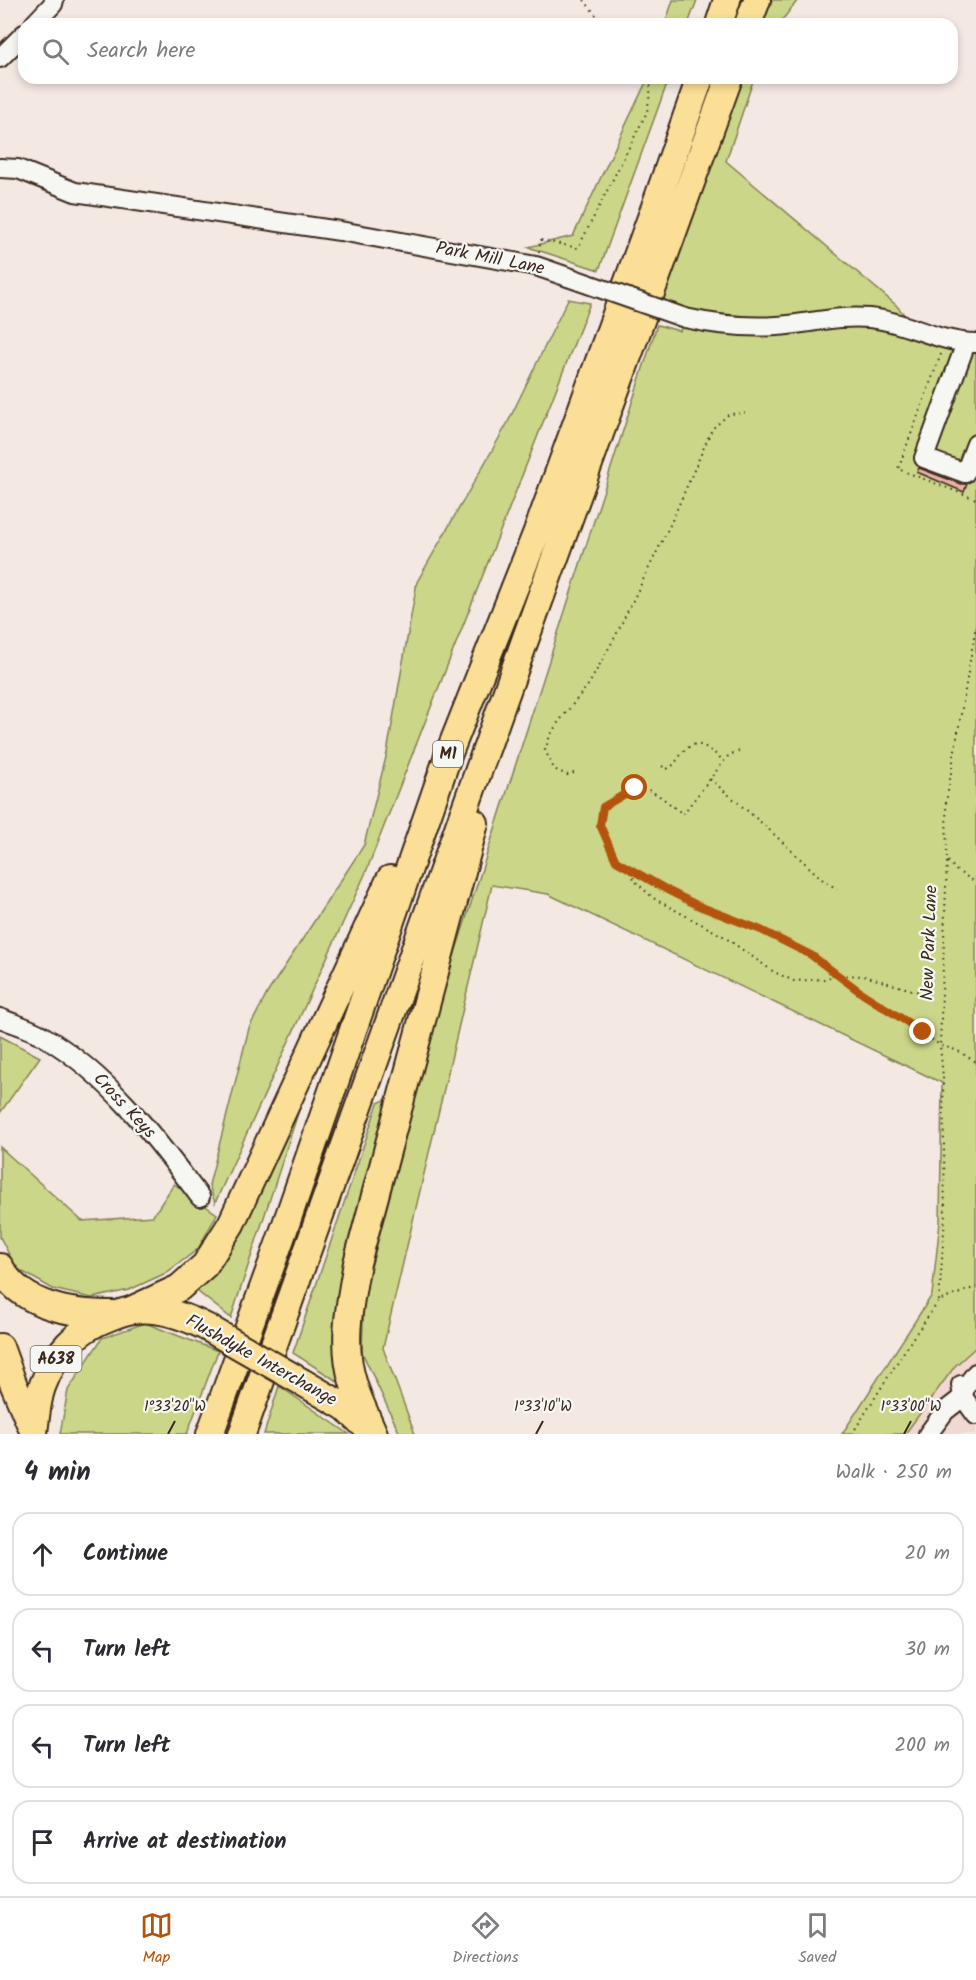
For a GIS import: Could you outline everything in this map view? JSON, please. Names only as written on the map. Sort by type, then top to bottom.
[{"type":"highway","points":[[721,18],[727,0]]},
{"type":"highway","points":[[750,18],[757,0]]},
{"type":"highway","name":"M1","points":[[210,1434],[283,1233],[448,753],[538,529],[698,84]]},
{"type":"highway","name":"M1","points":[[242,1434],[524,643],[727,84]]},
{"type":"highway","points":[[373,1434],[353,1383],[348,1363],[347,1344],[351,1295],[357,1263],[524,643]]},
{"type":"highway","points":[[125,1312],[179,1288],[205,1265],[231,1224],[448,753]]},
{"type":"highway","name":"A638","points":[[0,1267],[6,1278],[24,1293],[59,1310],[125,1312]]},
{"type":"highway","name":"Flushdyke Interchange","points":[[34,1433],[41,1388],[56,1357],[67,1344],[99,1321],[125,1312],[166,1312],[183,1316],[208,1328],[345,1407],[373,1434]]},
{"type":"highway","name":"A638","points":[[0,1347],[34,1433]]},
{"type":"street","points":[[40,18],[54,0]]},
{"type":"street","points":[[0,58],[18,40]]},
{"type":"street","name":"Park Mill Lane","points":[[0,168],[18,169],[75,192],[340,231],[536,266],[686,318],[714,324],[778,326],[845,317],[869,318],[893,322],[946,340],[971,343]]},
{"type":"street","points":[[971,343],[924,458],[970,477],[976,444]]},
{"type":"street","name":"Cross Keys","points":[[0,1018],[42,1035],[89,1069],[121,1098],[200,1197]]},
{"type":"street","points":[[976,1362],[964,1374],[961,1385],[963,1397],[976,1415]]},
{"type":"street","points":[[928,1434],[945,1411],[963,1397],[965,1387],[976,1373]]},
{"type":"path","points":[[584,0],[598,18]]},
{"type":"path","points":[[536,266],[542,240],[578,248],[647,112],[651,87],[649,84]]},
{"type":"path","points":[[574,773],[567,775],[554,769],[546,750],[550,736],[589,684],[615,636],[670,525],[712,429],[729,414],[745,413]]},
{"type":"path","name":"New Park Lane","points":[[939,1301],[945,1218],[943,1077],[940,1045],[947,861],[946,803],[976,625]]},
{"type":"path","points":[[662,766],[667,769],[672,767],[691,744],[703,745],[724,761]]},
{"type":"path","points":[[739,751],[729,755],[683,814],[656,794],[635,788],[603,807],[600,825],[616,861],[699,906],[731,917],[811,955],[863,994],[940,1045],[958,1051],[976,1062]]},
{"type":"path","points":[[710,779],[823,880],[837,889]]},
{"type":"path","points":[[947,861],[957,871],[976,882]]},
{"type":"path","points":[[628,869],[636,882],[653,898],[723,936],[774,972],[794,981],[825,979],[837,975],[864,976],[933,996]]},
{"type":"path","points":[[852,1434],[939,1301],[976,1287]]},
{"type":"shaded area","points":[[976,1347],[976,1434],[905,1434],[955,1366]]},
{"type":"green space","points":[[673,0],[697,0],[690,18],[667,18]]},
{"type":"green space","points":[[769,0],[798,0],[784,18],[762,18]]},
{"type":"green space","points":[[645,84],[667,84],[599,270],[528,247],[573,236]]},
{"type":"green space","points":[[737,84],[752,84],[726,161],[896,305],[908,319],[712,317],[660,302]]},
{"type":"green space","points":[[568,299],[590,303],[366,872],[215,1203],[209,1185],[249,1028],[268,992],[364,845],[387,753],[417,582],[507,424]]},
{"type":"green space","points":[[845,317],[976,343],[976,1347],[955,1366],[905,1434],[842,1434],[932,1295],[940,1222],[942,1083],[548,894],[492,885],[383,1348],[415,1434],[400,1434],[362,1352],[364,1294],[446,981],[657,325],[680,331],[685,318],[714,324]]},
{"type":"green space","points":[[0,1036],[40,1057],[0,1113]]},
{"type":"green space","points":[[317,1055],[231,1318],[197,1291],[227,1250]]},
{"type":"green space","points":[[389,1098],[346,1260],[334,1318],[340,1383],[293,1353],[378,1103]]},
{"type":"green space","points":[[0,1147],[82,1221],[153,1216],[174,1184],[217,1214],[198,1249],[166,1273],[129,1290],[92,1298],[53,1289],[16,1268],[0,1237]]},
{"type":"green space","points":[[145,1323],[218,1351],[187,1434],[60,1434],[68,1390],[102,1338]]},
{"type":"green space","points":[[279,1386],[349,1434],[264,1434]]},
{"type":"building","points":[[919,468],[961,484],[967,484],[964,492],[917,472]]},
{"type":"route","points":[[635,788],[603,807],[600,825],[616,861],[699,906],[761,930],[811,955],[863,994],[923,1032]]}]
